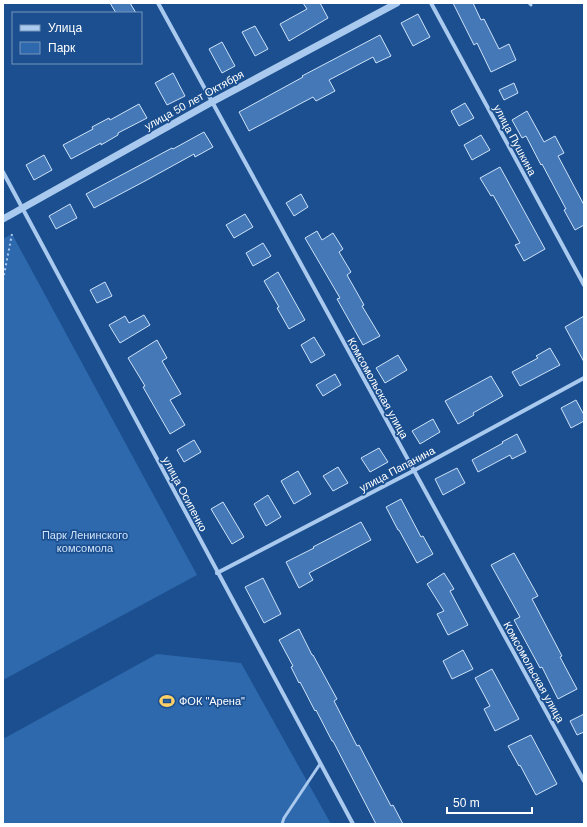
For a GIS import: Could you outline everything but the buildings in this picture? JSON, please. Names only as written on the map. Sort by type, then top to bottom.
[{"type":"street","name":"Комсомольская улица","points":[[158,3],[584,781]]},
{"type":"street","name":"улица 50 лет Октября","points":[[3,219],[212,102],[397,3]]},
{"type":"street","name":"улица Пушкина","points":[[431,3],[584,285]]},
{"type":"street","name":"улица Осипенко","points":[[3,172],[353,824]]},
{"type":"street","name":"улица Папанина","points":[[217,573],[413,471],[584,378]]},
{"type":"lane","points":[[282,824],[284,818],[320,764]]},
{"type":"path","points":[[3,280],[12,234]]},
{"type":"green space","name":"Парк Ленинского комсомола","points":[[12,234],[197,575],[3,680],[3,239]]},
{"type":"green space","name":"ФОК \"Арена\"","points":[[157,654],[241,663],[331,824],[3,824],[3,739]]},
{"type":"place","name":"ФОК \"Арена\"","points":[[167,701]]}]
